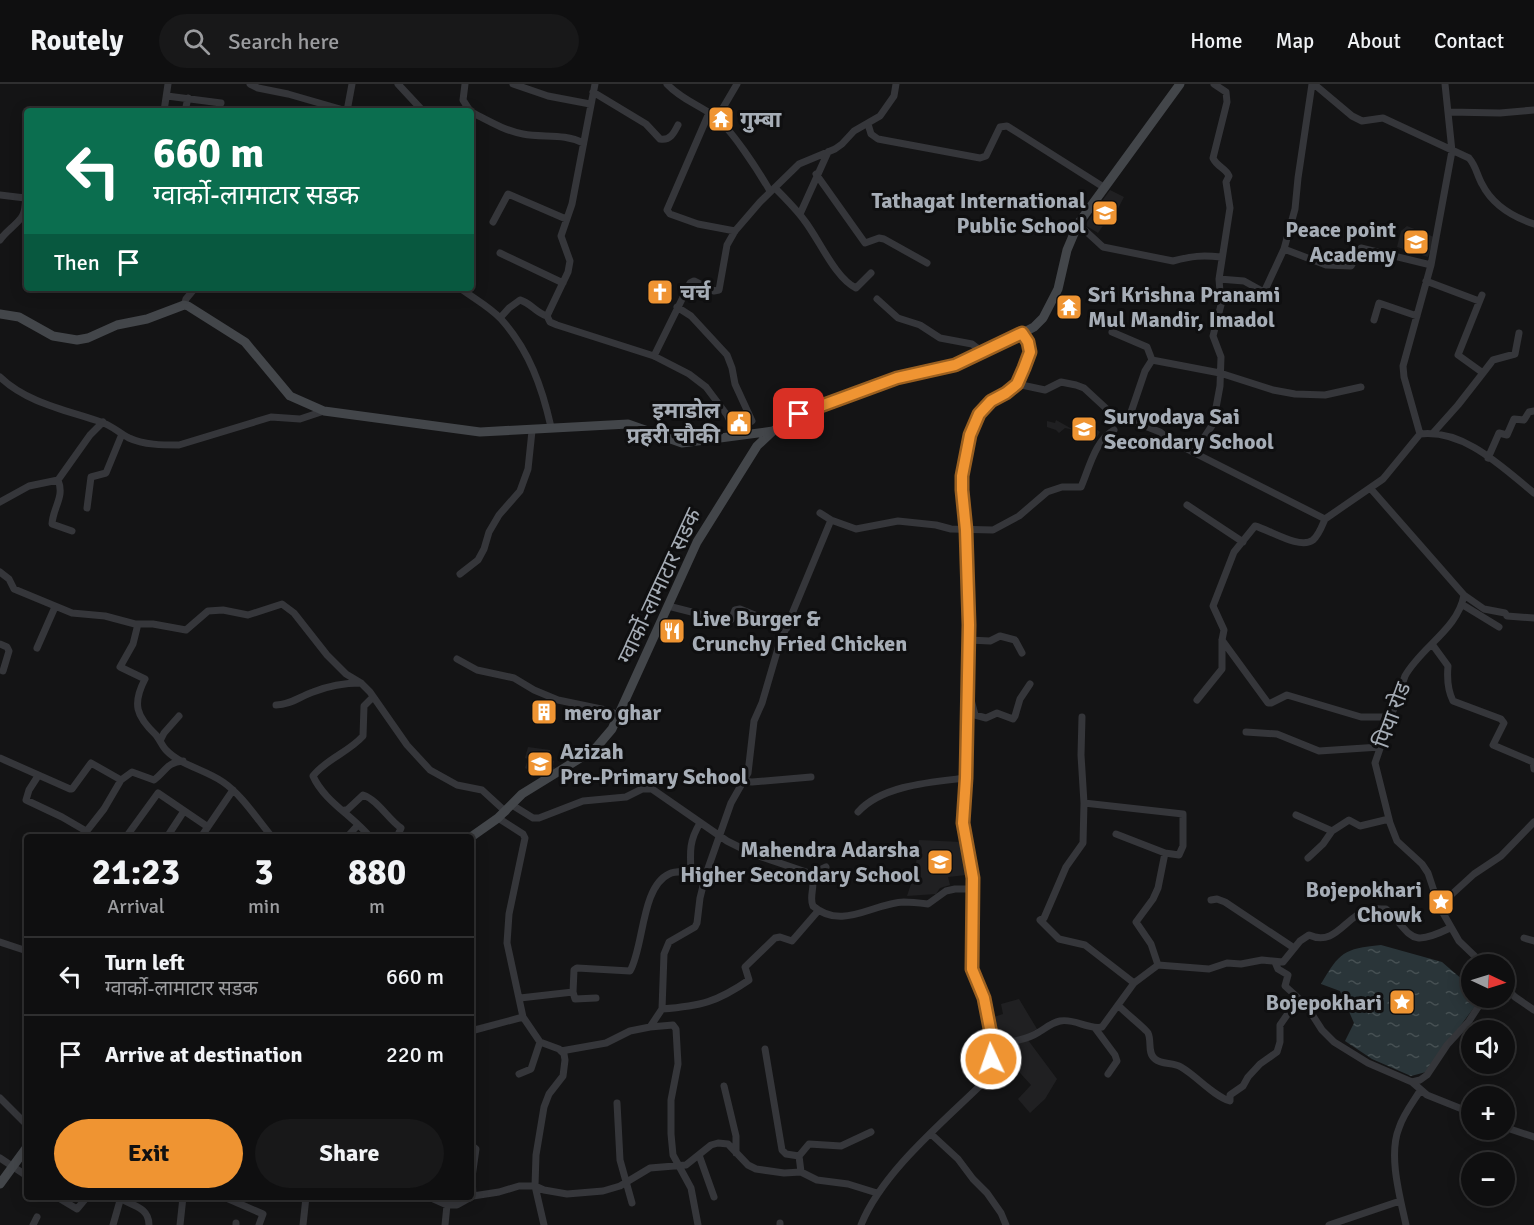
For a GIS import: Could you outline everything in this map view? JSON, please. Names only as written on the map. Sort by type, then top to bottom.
[{"type":"main road","name":"ग्वार्को-लामाटार सडक","points":[[474,835],[505,812],[522,794],[595,749],[612,729],[709,521],[757,446],[773,431],[799,414],[864,389],[897,378],[955,365],[1034,327],[1043,318],[1058,289],[1067,250],[1078,224],[1180,84]]},
{"type":"main road","points":[[0,314],[19,317],[53,336],[77,340],[88,338],[117,325],[147,319],[184,305],[245,342],[290,396],[324,411],[480,432],[628,424],[682,443],[736,432],[773,431]]},
{"type":"main road","points":[[0,1184],[24,1151]]},
{"type":"street","points":[[165,108],[168,84]]},
{"type":"street","points":[[250,84],[337,108]]},
{"type":"street","points":[[348,108],[352,84]]},
{"type":"street","points":[[398,84],[419,108]]},
{"type":"street","points":[[465,84],[464,100],[468,108]]},
{"type":"street","points":[[513,84],[548,96],[590,104]]},
{"type":"street","points":[[667,84],[675,93],[717,118],[773,190],[800,214],[849,284],[855,288],[858,287],[871,273]]},
{"type":"street","points":[[717,118],[738,84]]},
{"type":"street","points":[[654,356],[692,281],[714,291],[719,290],[723,258],[735,231],[799,164],[842,144],[854,131],[880,116],[894,96],[896,84]]},
{"type":"street","points":[[1194,453],[1213,424],[1221,357],[1213,336],[1221,305],[1221,257],[1230,208],[1226,182],[1229,176],[1227,171],[1216,165],[1214,158],[1227,102],[1226,92],[1214,84]]},
{"type":"street","points":[[1220,279],[1244,281],[1263,291],[1284,249],[1295,209],[1313,84]]},
{"type":"street","points":[[1313,84],[1352,117],[1367,121],[1383,118],[1471,159],[1488,195],[1521,219],[1534,224]]},
{"type":"street","points":[[1420,434],[1403,366],[1431,265],[1452,151],[1445,84]]},
{"type":"street","points":[[547,316],[568,272],[570,261],[561,236],[572,204],[594,88],[646,124],[660,139],[665,140],[673,135],[678,125]]},
{"type":"street","points":[[167,96],[221,103]]},
{"type":"street","points":[[186,108],[188,98]]},
{"type":"street","points":[[1449,112],[1500,113],[1534,110]]},
{"type":"street","points":[[474,113],[506,129],[523,134],[562,137],[583,143]]},
{"type":"street","points":[[709,113],[667,210],[698,224],[735,231]]},
{"type":"street","points":[[868,124],[872,134],[878,139],[980,158],[986,156],[1000,127],[1007,126],[1105,188]]},
{"type":"street","points":[[800,214],[816,174],[828,152]]},
{"type":"street","points":[[816,174],[865,243],[879,238],[884,239],[927,263]]},
{"type":"street","points":[[493,222],[508,194],[566,219]]},
{"type":"street","points":[[0,195],[24,196]]},
{"type":"street","points":[[0,240],[24,214]]},
{"type":"street","points":[[1078,224],[1103,247],[1173,261],[1199,255],[1221,257]]},
{"type":"street","points":[[1284,249],[1326,265],[1351,266],[1361,248],[1431,265]]},
{"type":"street","points":[[500,253],[562,283]]},
{"type":"street","points":[[1426,281],[1481,298],[1458,355],[1483,373]]},
{"type":"street","points":[[184,305],[193,291]]},
{"type":"street","points":[[464,291],[500,318],[525,353],[540,383],[551,427]]},
{"type":"street","points":[[878,299],[898,318],[920,325],[940,338],[972,344],[984,352]]},
{"type":"street","points":[[500,318],[520,300],[530,304],[541,314],[547,316],[550,322],[557,325],[654,356],[688,374],[706,387],[736,432],[752,421],[735,384],[727,355],[692,316],[677,307]]},
{"type":"street","points":[[1374,320],[1378,303],[1417,315]]},
{"type":"street","points":[[1112,332],[1147,347],[1152,360]]},
{"type":"street","points":[[861,1225],[877,1193],[931,1134],[990,1077],[993,1044],[984,998],[972,969],[973,889],[963,823],[969,640],[962,476],[963,461],[973,424],[991,401],[1017,384],[1030,352],[1028,342],[1022,333]]},
{"type":"street","points":[[1433,433],[1494,360],[1515,354],[1519,333]]},
{"type":"street","points":[[1152,360],[1220,373],[1274,390],[1308,396],[1339,393],[1361,387]]},
{"type":"street","points":[[1128,421],[1145,370],[1152,360]]},
{"type":"street","points":[[0,377],[47,405],[104,422],[140,442],[179,445],[271,417],[300,419],[324,411]]},
{"type":"street","points":[[1017,384],[1045,390],[1061,382],[1084,388],[1110,412],[1128,421],[1161,432],[1171,441],[1325,519]]},
{"type":"street","points":[[1488,458],[1499,433],[1507,435],[1514,419],[1524,420],[1529,412],[1534,411]]},
{"type":"street","points":[[0,502],[29,486],[58,480],[90,435],[104,422]]},
{"type":"street","points":[[459,574],[478,560],[489,532],[499,515],[520,491],[528,469],[532,430]]},
{"type":"street","points":[[820,513],[856,530],[898,521],[966,530],[996,530],[1018,516],[1045,493],[1062,487],[1081,488],[1101,442],[1114,430]]},
{"type":"street","points":[[1197,700],[1222,669],[1221,640],[1224,630],[1213,606],[1232,556],[1255,526],[1299,543],[1315,539],[1325,519],[1383,479],[1420,434],[1433,433],[1462,441],[1534,493]]},
{"type":"street","points":[[87,508],[91,477],[106,473],[122,434]]},
{"type":"street","points":[[58,480],[61,494],[52,524],[72,531]]},
{"type":"street","points":[[1371,489],[1464,595],[1484,609],[1507,615],[1534,618]]},
{"type":"street","points":[[1187,505],[1244,542]]},
{"type":"street","points":[[650,1027],[662,1009],[666,946],[674,938],[695,927],[697,923],[706,874],[719,835],[731,803],[748,773],[754,721],[762,703],[779,645],[831,520]]},
{"type":"street","points":[[0,572],[9,579],[14,589],[72,614],[105,616],[138,624],[153,624],[186,630],[208,611],[223,610],[248,615],[282,604],[294,613],[327,655],[374,697],[407,745],[430,770],[457,785],[482,790],[505,812],[523,834],[525,838],[506,931],[512,970],[520,998],[520,1011],[540,1042],[561,1051],[606,1043],[630,1031],[650,1027],[673,1026],[676,1029],[678,1064],[671,1100],[673,1155],[691,1188],[698,1225]]},
{"type":"street","points":[[1464,595],[1463,605],[1499,627]]},
{"type":"street","name":"पिया रोड","points":[[1463,605],[1405,676],[1375,763],[1397,841],[1422,864],[1428,873],[1439,906],[1450,928],[1473,954]]},
{"type":"street","points":[[668,606],[727,621],[731,620],[735,610],[740,609],[787,628]]},
{"type":"street","points":[[37,648],[55,607]]},
{"type":"street","points":[[138,624],[129,651],[120,667],[145,679],[139,690],[136,704],[141,719],[167,751],[223,782],[233,790],[270,834]]},
{"type":"street","points":[[969,640],[990,641],[1000,636],[1015,640],[1022,653]]},
{"type":"street","points":[[1221,640],[1268,703],[1287,695],[1361,717],[1391,717]]},
{"type":"street","points":[[0,644],[7,647],[9,651],[3,670]]},
{"type":"street","points":[[1432,644],[1448,666],[1449,694],[1453,701],[1501,720],[1504,723],[1493,745],[1533,762],[1534,769]]},
{"type":"street","points":[[457,659],[477,670],[514,678],[558,700],[619,715]]},
{"type":"street","points":[[276,705],[287,705],[299,697],[337,684],[361,683]]},
{"type":"street","points":[[967,686],[975,715],[986,718],[994,713],[1013,719],[1020,699],[1030,684]]},
{"type":"street","points":[[366,834],[345,810],[323,792],[313,776],[319,768],[354,746],[363,736],[364,706],[374,697]]},
{"type":"street","points":[[160,741],[179,716]]},
{"type":"street","points":[[1082,717],[1083,843],[1066,867],[1056,894],[1044,918],[1040,920],[1059,939],[1092,949],[1134,983]]},
{"type":"street","points":[[1246,732],[1277,734],[1319,751],[1380,747]]},
{"type":"street","points":[[0,758],[71,789],[91,763],[100,766],[121,780]]},
{"type":"street","points":[[38,776],[26,800],[62,817],[84,834],[104,809],[121,780],[135,772],[154,780],[172,762],[183,761]]},
{"type":"street","points":[[742,781],[752,783],[812,777]]},
{"type":"street","points":[[858,812],[872,799],[883,795],[931,782],[966,778]]},
{"type":"street","points":[[505,812],[539,818],[583,801],[626,797],[642,789],[652,789],[700,823],[753,854],[812,876]]},
{"type":"street","points":[[203,834],[233,790]]},
{"type":"street","points":[[128,834],[158,793],[208,827]]},
{"type":"street","points":[[345,810],[363,795],[370,797],[391,821],[401,828],[398,834]]},
{"type":"street","points":[[1084,803],[1183,814],[1183,846],[1179,855],[1165,853],[1116,834]]},
{"type":"street","points":[[169,834],[184,811]]},
{"type":"street","points":[[1296,815],[1332,831]]},
{"type":"street","points":[[1308,858],[1323,844],[1332,831],[1349,820],[1360,826],[1389,819]]},
{"type":"street","points":[[1439,906],[1474,874],[1501,856],[1534,822]]},
{"type":"street","points":[[691,872],[692,836],[700,823]]},
{"type":"street","points":[[350,834],[357,826]]},
{"type":"street","points":[[1158,965],[1151,944],[1136,922],[1158,888],[1165,853]]},
{"type":"street","points":[[812,876],[826,867]]},
{"type":"street","points":[[596,998],[575,999],[573,992],[575,969],[626,972],[632,969],[652,896],[660,880],[668,874],[677,872],[706,874]]},
{"type":"street","points":[[812,876],[811,902],[818,911],[839,917],[849,917],[903,902],[928,904],[946,891],[973,889]]},
{"type":"street","points":[[1211,900],[1217,899],[1225,902],[1294,948]]},
{"type":"street","points":[[993,1044],[1014,1042],[1064,1020],[1095,1028],[1102,1027],[1134,983],[1158,965],[1209,969],[1227,963],[1241,964],[1262,960],[1283,962],[1300,941],[1309,935],[1324,938],[1338,933],[1350,921],[1368,909],[1386,909],[1413,937],[1426,938],[1450,928]]},
{"type":"street","points":[[662,1009],[708,1003],[732,992],[749,980],[745,968],[775,938],[780,937],[792,941],[818,911]]},
{"type":"street","points":[[1524,938],[1534,940]]},
{"type":"street","points":[[0,942],[24,950]]},
{"type":"street","points":[[1275,962],[1278,969],[1288,975],[1285,986],[1306,1005],[1322,1030],[1334,1042],[1368,1063],[1412,1083],[1420,1091],[1461,1109]]},
{"type":"street","points":[[520,998],[573,992]]},
{"type":"street","points":[[1515,997],[1534,1010]]},
{"type":"street","points":[[1118,1005],[1136,1023],[1147,1030],[1151,1054],[1155,1059],[1181,1067],[1221,1098],[1230,1101],[1234,1090],[1243,1086],[1260,1064],[1277,1052],[1280,1042],[1280,1025],[1298,999]]},
{"type":"street","points":[[1412,1083],[1427,1075],[1447,1045],[1477,1008]]},
{"type":"street","points":[[474,1030],[524,1017]]},
{"type":"street","points":[[1095,1028],[1115,1054],[1117,1061],[1108,1074]]},
{"type":"street","points":[[519,1074],[531,1069],[540,1042]]},
{"type":"street","points":[[765,1049],[782,1150],[786,1154],[799,1156]]},
{"type":"street","points":[[544,1225],[535,1186],[536,1155],[544,1107],[549,1094],[563,1076],[565,1060],[561,1051]]},
{"type":"street","points":[[724,1086],[736,1137],[736,1153]]},
{"type":"street","points":[[1406,1225],[1395,1162],[1396,1140],[1399,1127],[1420,1091]]},
{"type":"street","points":[[0,1098],[24,1122]]},
{"type":"street","points":[[617,1103],[618,1143],[632,1203]]},
{"type":"street","points":[[1515,1131],[1534,1137]]},
{"type":"street","points":[[801,1172],[799,1156],[809,1144],[841,1146],[871,1132]]},
{"type":"street","points":[[931,1134],[958,1159],[987,1193],[1001,1213],[1006,1225]]},
{"type":"street","points":[[474,1196],[519,1186],[535,1186],[556,1193],[589,1193],[620,1186],[650,1168],[686,1165],[711,1145],[718,1143],[728,1144],[748,1165],[756,1169],[784,1173],[801,1172],[817,1180],[848,1184],[877,1193]]},
{"type":"street","points":[[474,1148],[476,1149],[474,1163]]},
{"type":"street","points":[[699,1155],[714,1197]]},
{"type":"street","points":[[0,1158],[24,1174]]},
{"type":"street","points":[[62,1200],[77,1209],[84,1200]]},
{"type":"street","points":[[113,1225],[120,1200]]},
{"type":"street","points":[[125,1200],[147,1213],[149,1225]]},
{"type":"street","points":[[180,1225],[183,1200]]},
{"type":"street","points":[[231,1200],[262,1214],[259,1225]]},
{"type":"street","points":[[303,1225],[306,1200]]},
{"type":"street","points":[[436,1200],[447,1205],[457,1205],[466,1200]]},
{"type":"street","points":[[1329,1225],[1400,1201]]},
{"type":"street","points":[[445,1225],[447,1205]]},
{"type":"shaded area","name":"Tathagat International Public School","points":[[1110,190],[1124,197],[1113,218],[1109,217],[1098,233],[1085,225]]},
{"type":"shaded area","name":"Peace point Academy","points":[[1407,226],[1434,237],[1428,257],[1397,247],[1401,231]]},
{"type":"shaded area","name":"Suryodaya Sai Secondary School","points":[[1079,417],[1100,432],[1094,442],[1070,429],[1065,428],[1059,433],[1047,427],[1047,421],[1055,423],[1056,420],[1072,429]]},
{"type":"shaded area","name":"Azizah Pre-Primary School","points":[[528,747],[550,750],[550,760],[554,761],[553,767],[555,768],[544,778],[525,768]]},
{"type":"shaded area","name":"Mahendra Adarsha Higher Secondary School","points":[[919,840],[961,842],[966,875],[948,877],[950,885],[940,888],[936,894],[907,896],[915,872]]},
{"type":"shaded area","points":[[1019,999],[1037,1029],[1025,1036],[995,1041],[988,1019],[1003,1014],[1001,1004]]},
{"type":"shaded area","points":[[1028,1040],[1057,1079],[1045,1099],[1030,1113],[1018,1099],[1031,1085],[1012,1064],[997,1063],[1000,1046]]},
{"type":"water","points":[[1381,945],[1442,962],[1461,978],[1461,1008],[1474,1008],[1465,1020],[1461,1020],[1461,1025],[1426,1072],[1411,1076],[1372,1059],[1345,1041],[1354,1023],[1340,991],[1321,984],[1338,959],[1358,948]]},
{"type":"place","name":"गुम्बा","points":[[721,119]]},
{"type":"place","name":"Tathagat International Public School","points":[[1105,213]]},
{"type":"place","name":"Peace point Academy","points":[[1416,242]]},
{"type":"place","name":"चर्च","points":[[660,292]]},
{"type":"place","name":"Sri Krishna Pranami Mul Mandir, Imadol","points":[[1069,307]]},
{"type":"place","name":"इमाडोल प्रहरी चौकी","points":[[739,423]]},
{"type":"place","name":"Suryodaya Sai Secondary School","points":[[1084,429]]},
{"type":"place","name":"Live Burger & Crunchy Fried Chicken","points":[[672,631]]},
{"type":"place","name":"mero ghar","points":[[544,712]]},
{"type":"place","name":"Azizah Pre-Primary School","points":[[540,764]]},
{"type":"place","name":"Mahendra Adarsha Higher Secondary School","points":[[940,862]]},
{"type":"place","name":"Bojepokhari Chowk","points":[[1441,902]]},
{"type":"place","name":"Bojepokhari","points":[[1402,1002]]},
{"type":"route","points":[[799,414],[897,378],[955,365],[1022,333],[1028,342],[1030,352],[1017,384],[991,401],[973,424],[963,461],[962,476],[969,625],[963,823],[973,878],[972,969],[984,998],[993,1044],[991,1059]]}]
